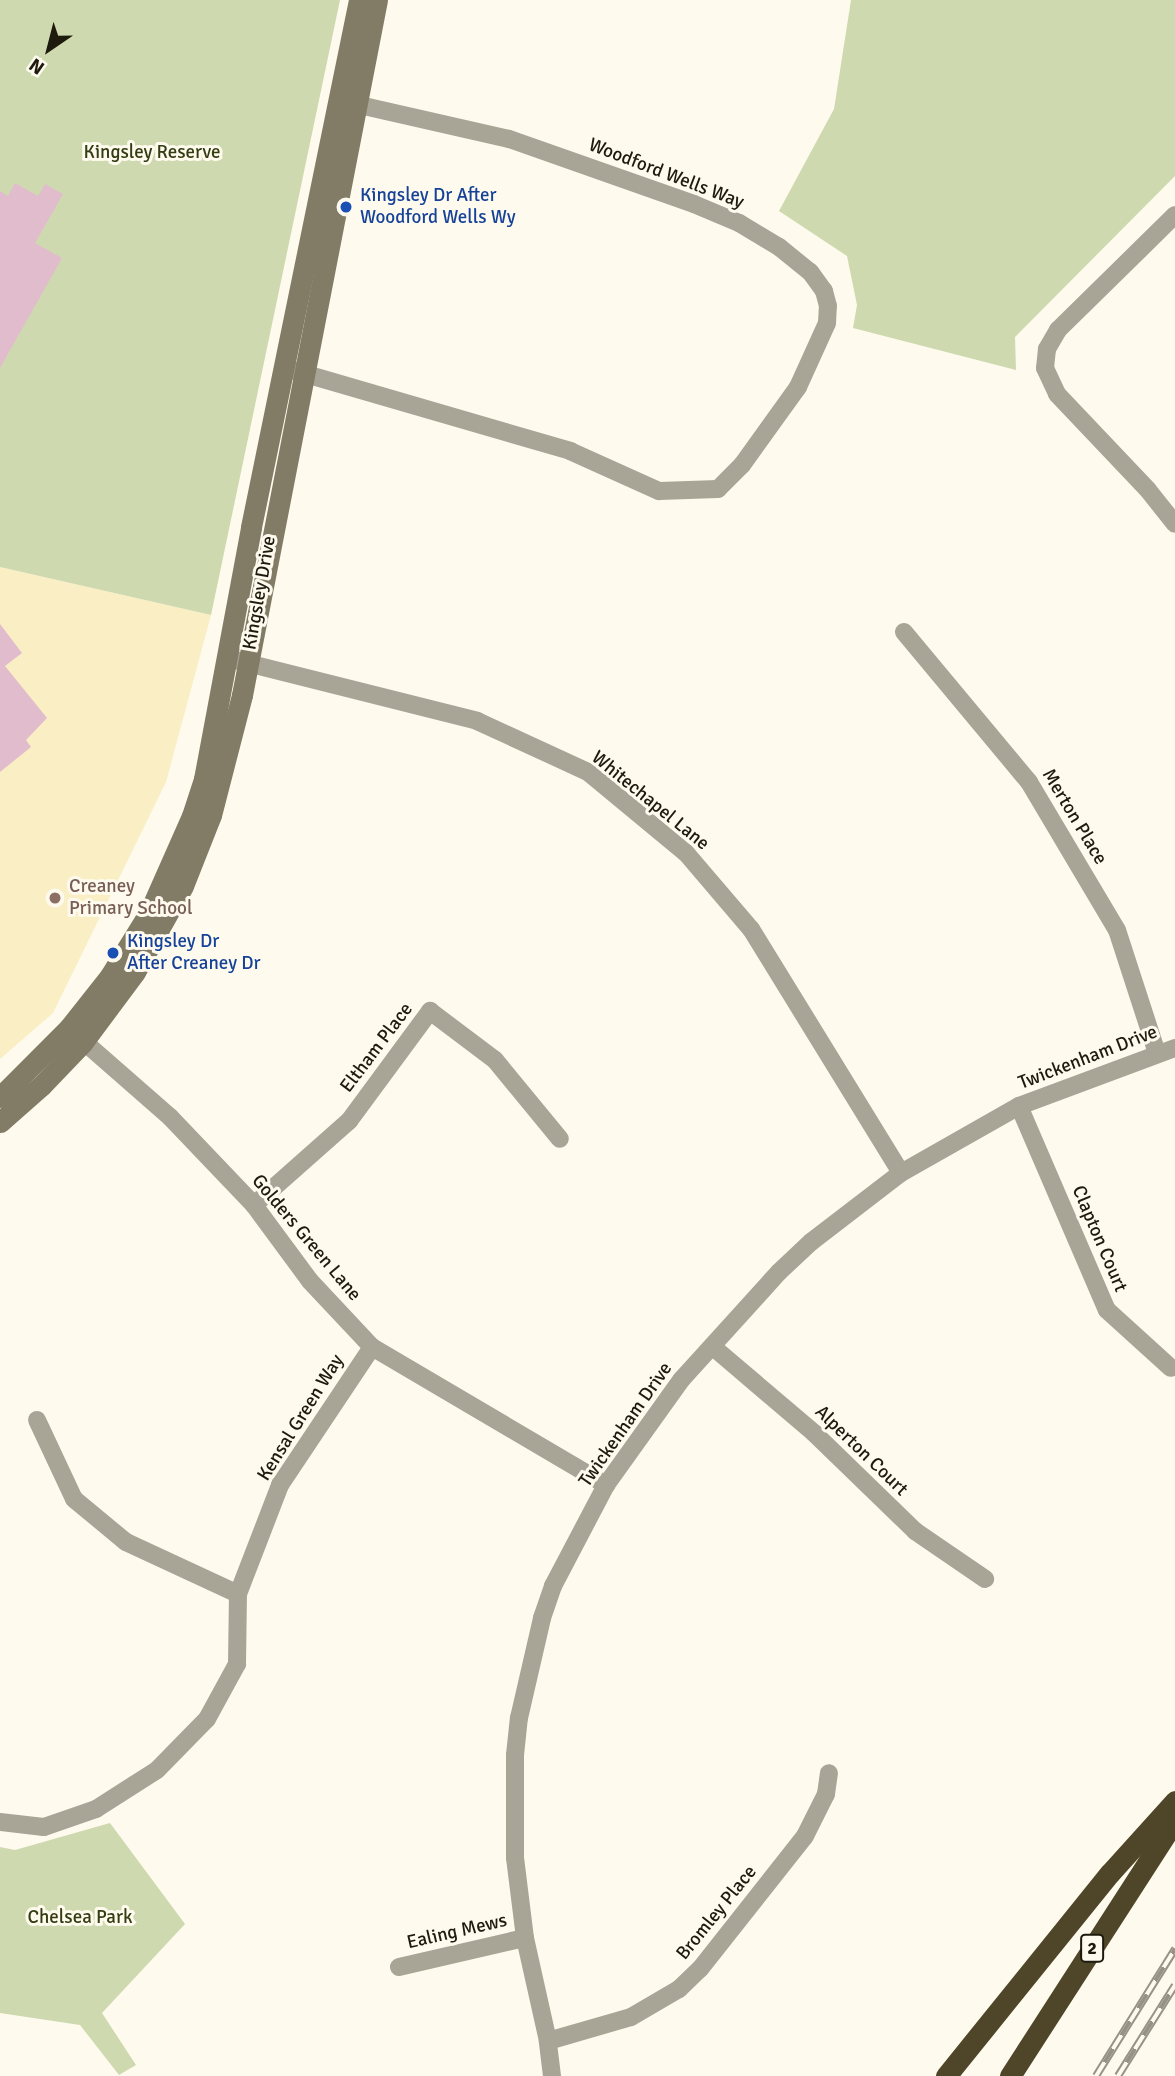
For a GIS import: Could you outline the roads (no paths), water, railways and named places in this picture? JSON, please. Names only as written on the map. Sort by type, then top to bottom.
[{"type":"highway","points":[[946,2076],[1110,1873],[1175,1801]]},
{"type":"highway","name":"2","points":[[1010,2076],[1175,1820]]},
{"type":"main road","name":"Kingsley Drive","points":[[295,371],[337,101],[359,0]]},
{"type":"main road","name":"Kingsley Drive","points":[[0,1122],[41,1086],[76,1035],[134,940],[175,861],[204,779],[237,660],[251,527],[323,266],[377,0]]},
{"type":"main road","name":"Kingsley Drive","points":[[0,1097],[76,1035]]},
{"type":"street","name":"Woodford Wells Way","points":[[295,371],[570,451],[659,491],[718,489],[742,465],[798,387],[827,323],[828,306],[824,291],[810,272],[779,247],[739,223],[673,196],[509,139],[337,101]]},
{"type":"street","points":[[1175,215],[1058,330],[1051,339],[1045,359],[1048,377],[1057,394],[1148,490],[1175,524]]},
{"type":"street","name":"Merton Place","points":[[904,632],[1029,782],[1117,930],[1166,1050]]},
{"type":"street","name":"Whitechapel Lane","points":[[237,660],[477,721],[588,772],[685,853],[751,929],[901,1173]]},
{"type":"street","name":"Eltham Place","points":[[254,1205],[349,1121],[430,1010],[495,1060],[560,1139]]},
{"type":"street","name":"Golders Green Lane","points":[[76,1035],[170,1117],[254,1205],[310,1281],[372,1347],[606,1485]]},
{"type":"street","name":"Twickenham Drive","points":[[552,2076],[548,2041],[525,1938],[513,1825],[519,1718],[534,1648],[553,1586],[606,1485],[682,1379],[811,1242],[901,1173],[1019,1106],[1166,1050]]},
{"type":"street","name":"Clapton Court","points":[[1019,1106],[1107,1310],[1171,1368]]},
{"type":"street","name":"Kensal Green Way","points":[[0,1822],[15,1826],[44,1826],[68,1821],[108,1802],[158,1770],[208,1719],[237,1664],[238,1594],[280,1485],[372,1347]]},
{"type":"street","name":"Alperton Court","points":[[713,1347],[814,1433],[915,1531],[985,1579]]},
{"type":"street","points":[[37,1420],[74,1499],[126,1542],[238,1594]]},
{"type":"street","name":"Bromley Place","points":[[548,2041],[631,2017],[679,1989],[700,1969],[805,1836],[826,1794],[830,1773]]},
{"type":"street","name":"Ealing Mews","points":[[399,1967],[525,1938]]},
{"type":"railway","points":[[1096,2076],[1175,1949]]},
{"type":"railway","points":[[1118,2076],[1175,1985]]},
{"type":"place","name":"Kingsley Dr After Woodford Wells Wy","points":[[346,207]]},
{"type":"place","name":"Creaney Primary School","points":[[55,898]]},
{"type":"place","name":"Kingsley Dr After Creaney Dr","points":[[113,953]]},
{"type":"park label","name":"Kingsley Reserve","points":[[152,153]]},
{"type":"park label","name":"Chelsea Park","points":[[80,1918]]}]
